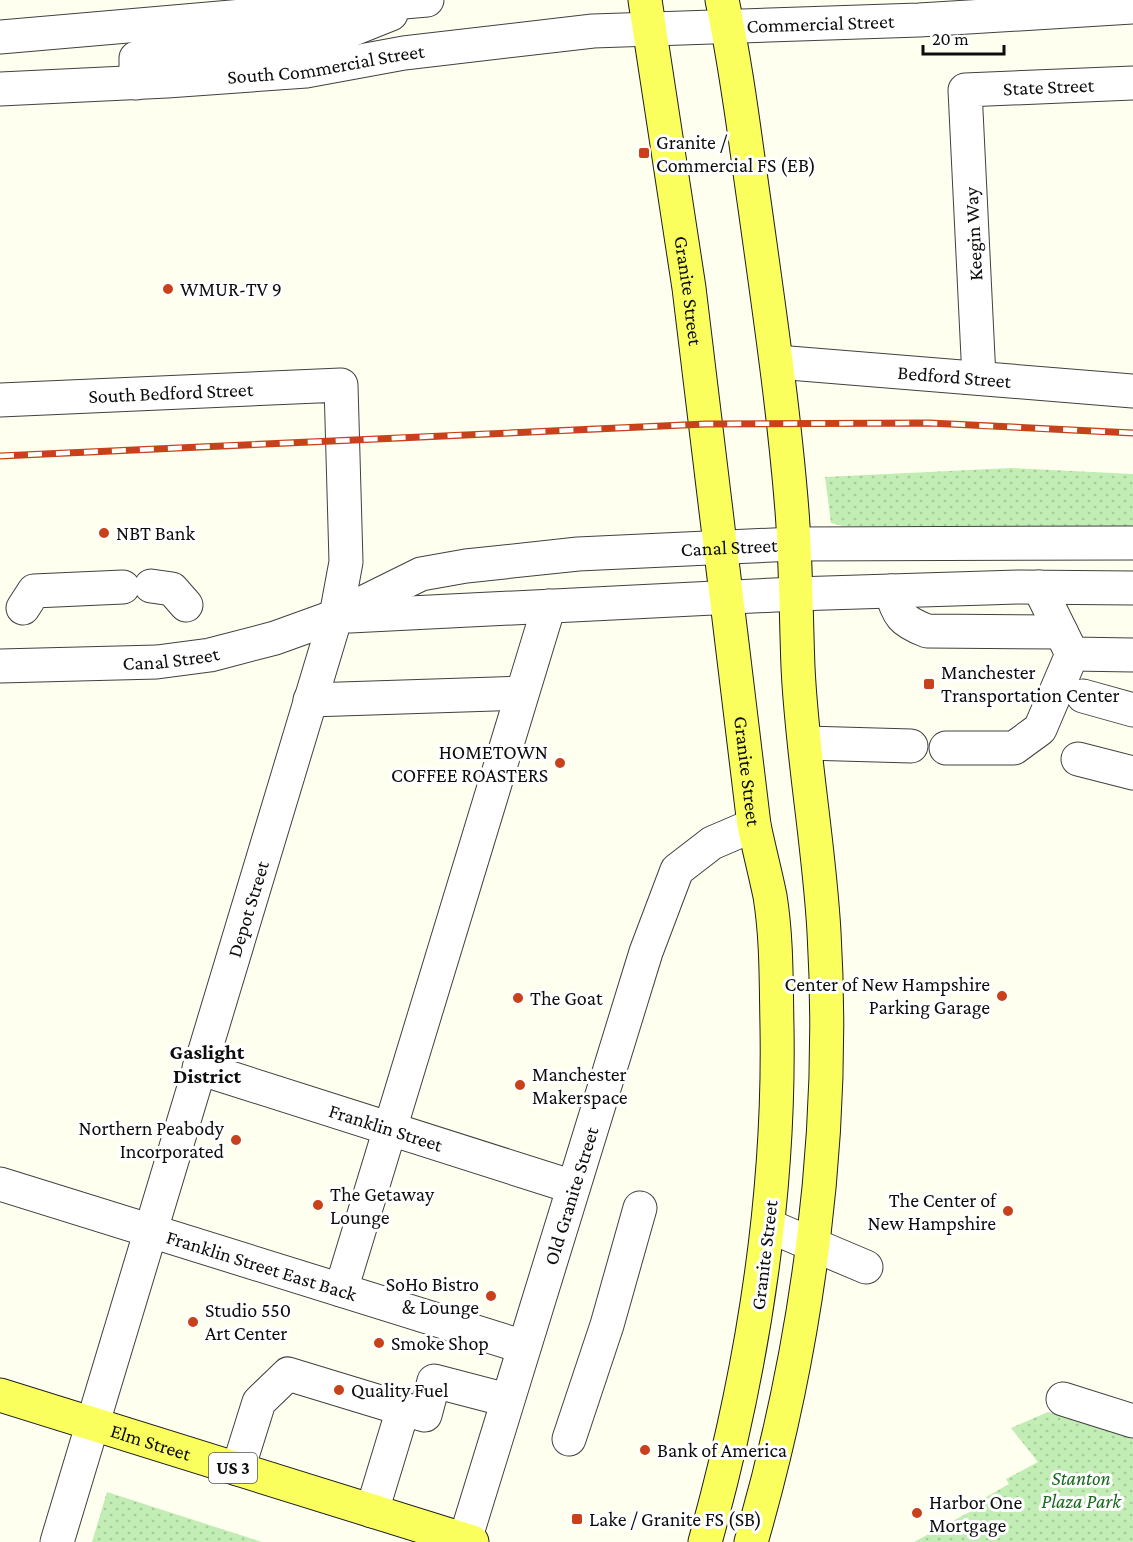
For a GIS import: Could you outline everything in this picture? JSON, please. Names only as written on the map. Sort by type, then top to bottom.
[{"type":"main road","points":[[724,12],[736,68],[777,362],[794,544],[798,668],[823,918],[826,978],[823,1119],[813,1246],[801,1333],[751,1542]]},
{"type":"main road","name":"Granite Street","points":[[647,14],[689,288],[754,825],[770,898],[776,974],[778,1082],[769,1226],[752,1345],[727,1466],[705,1542]]},
{"type":"main road","name":"Elm Street","points":[[0,1395],[469,1541]]},
{"type":"street","points":[[0,37],[426,0]]},
{"type":"street","points":[[136,83],[136,58],[156,52],[306,43],[336,36],[426,0]]},
{"type":"street","name":"Commercial Street","points":[[647,14],[724,12],[919,20],[1133,7]]},
{"type":"street","name":"South Commercial Street","points":[[0,89],[136,83],[306,71],[404,53],[593,30],[647,14]]},
{"type":"street","name":"State Street","points":[[965,90],[1133,83]]},
{"type":"street","name":"Keegin Way","points":[[965,90],[979,378]]},
{"type":"street","name":"Bedford Street","points":[[777,362],[1133,391]]},
{"type":"street","name":"South Bedford Street","points":[[0,400],[341,385]]},
{"type":"street","name":"Depot Street","points":[[57,1542],[336,616],[346,562],[341,385]]},
{"type":"street","name":"Canal Street","points":[[0,666],[137,663],[210,655],[274,638],[336,616],[406,581],[448,568],[578,554],[794,544],[1133,543]]},
{"type":"street","points":[[22,608],[34,591],[137,586],[172,589],[186,605]]},
{"type":"street","points":[[946,748],[1014,747],[1040,729],[1066,643],[1039,587]]},
{"type":"street","name":"Canal Street","points":[[336,616],[795,594],[1039,587],[1133,588]]},
{"type":"street","points":[[891,591],[900,616],[910,625],[927,631],[1066,643],[1133,655]]},
{"type":"street","points":[[341,1290],[549,606]]},
{"type":"street","points":[[310,700],[522,693]]},
{"type":"street","points":[[1083,696],[1133,710]]},
{"type":"street","points":[[806,743],[911,747]]},
{"type":"street","points":[[1078,759],[1133,773]]},
{"type":"street","name":"Old Granite Street","points":[[469,1541],[507,1400],[573,1186],[646,952],[677,870],[712,843],[754,825]]},
{"type":"street","name":"Franklin Street","points":[[199,1068],[573,1186]]},
{"type":"street","name":"Franklin Street East Back","points":[[0,1184],[151,1229],[524,1347]]},
{"type":"street","points":[[569,1439],[607,1324],[640,1208]]},
{"type":"street","points":[[769,1226],[866,1267]]},
{"type":"street","points":[[238,1469],[259,1402],[288,1374],[425,1415],[434,1381],[507,1400]]},
{"type":"street","points":[[1064,1399],[1133,1421]]},
{"type":"street","points":[[372,1511],[403,1409]]},
{"type":"green space","points":[[1011,468],[1133,474],[1133,527],[843,526],[831,523],[825,477]]},
{"type":"green space","name":"Stanton Plaza Park","points":[[1048,1412],[1133,1439],[1133,1542],[914,1542],[988,1502],[986,1497],[1009,1484],[1006,1479],[1038,1462],[1011,1428]]},
{"type":"green space","points":[[107,1492],[262,1542],[92,1542]]},
{"type":"railway","points":[[0,456],[706,424],[929,423],[1133,433]]},
{"type":"place","name":"Granite / Commercial FS (EB)","points":[[644,153]]},
{"type":"place","name":"WMUR-TV 9","points":[[168,289]]},
{"type":"place","name":"NBT Bank","points":[[104,533]]},
{"type":"place","name":"Manchester Transportation Center","points":[[929,684]]},
{"type":"place","name":"HOMETOWN COFFEE ROASTERS","points":[[560,763]]},
{"type":"place","name":"Center of New Hampshire Parking Garage","points":[[1002,996]]},
{"type":"place","name":"The Goat","points":[[518,998]]},
{"type":"place","name":"Manchester Makerspace","points":[[520,1085]]},
{"type":"place","name":"Northern Peabody Incorporated","points":[[236,1140]]},
{"type":"place","name":"The Getaway Lounge","points":[[318,1205]]},
{"type":"place","name":"The Center of New Hampshire","points":[[1008,1211]]},
{"type":"place","name":"SoHo Bistro & Lounge","points":[[491,1296]]},
{"type":"place","name":"Studio 550 Art Center","points":[[193,1322]]},
{"type":"place","name":"Smoke Shop","points":[[379,1343]]},
{"type":"place","name":"Quality Fuel","points":[[339,1390]]},
{"type":"place","name":"Bank of America","points":[[645,1450]]},
{"type":"place","name":"Harbor One Mortgage","points":[[917,1513]]},
{"type":"place","name":"Lake / Granite FS (SB)","points":[[577,1519]]},
{"type":"district","name":"Gaslight District","points":[[207,1064]]}]
